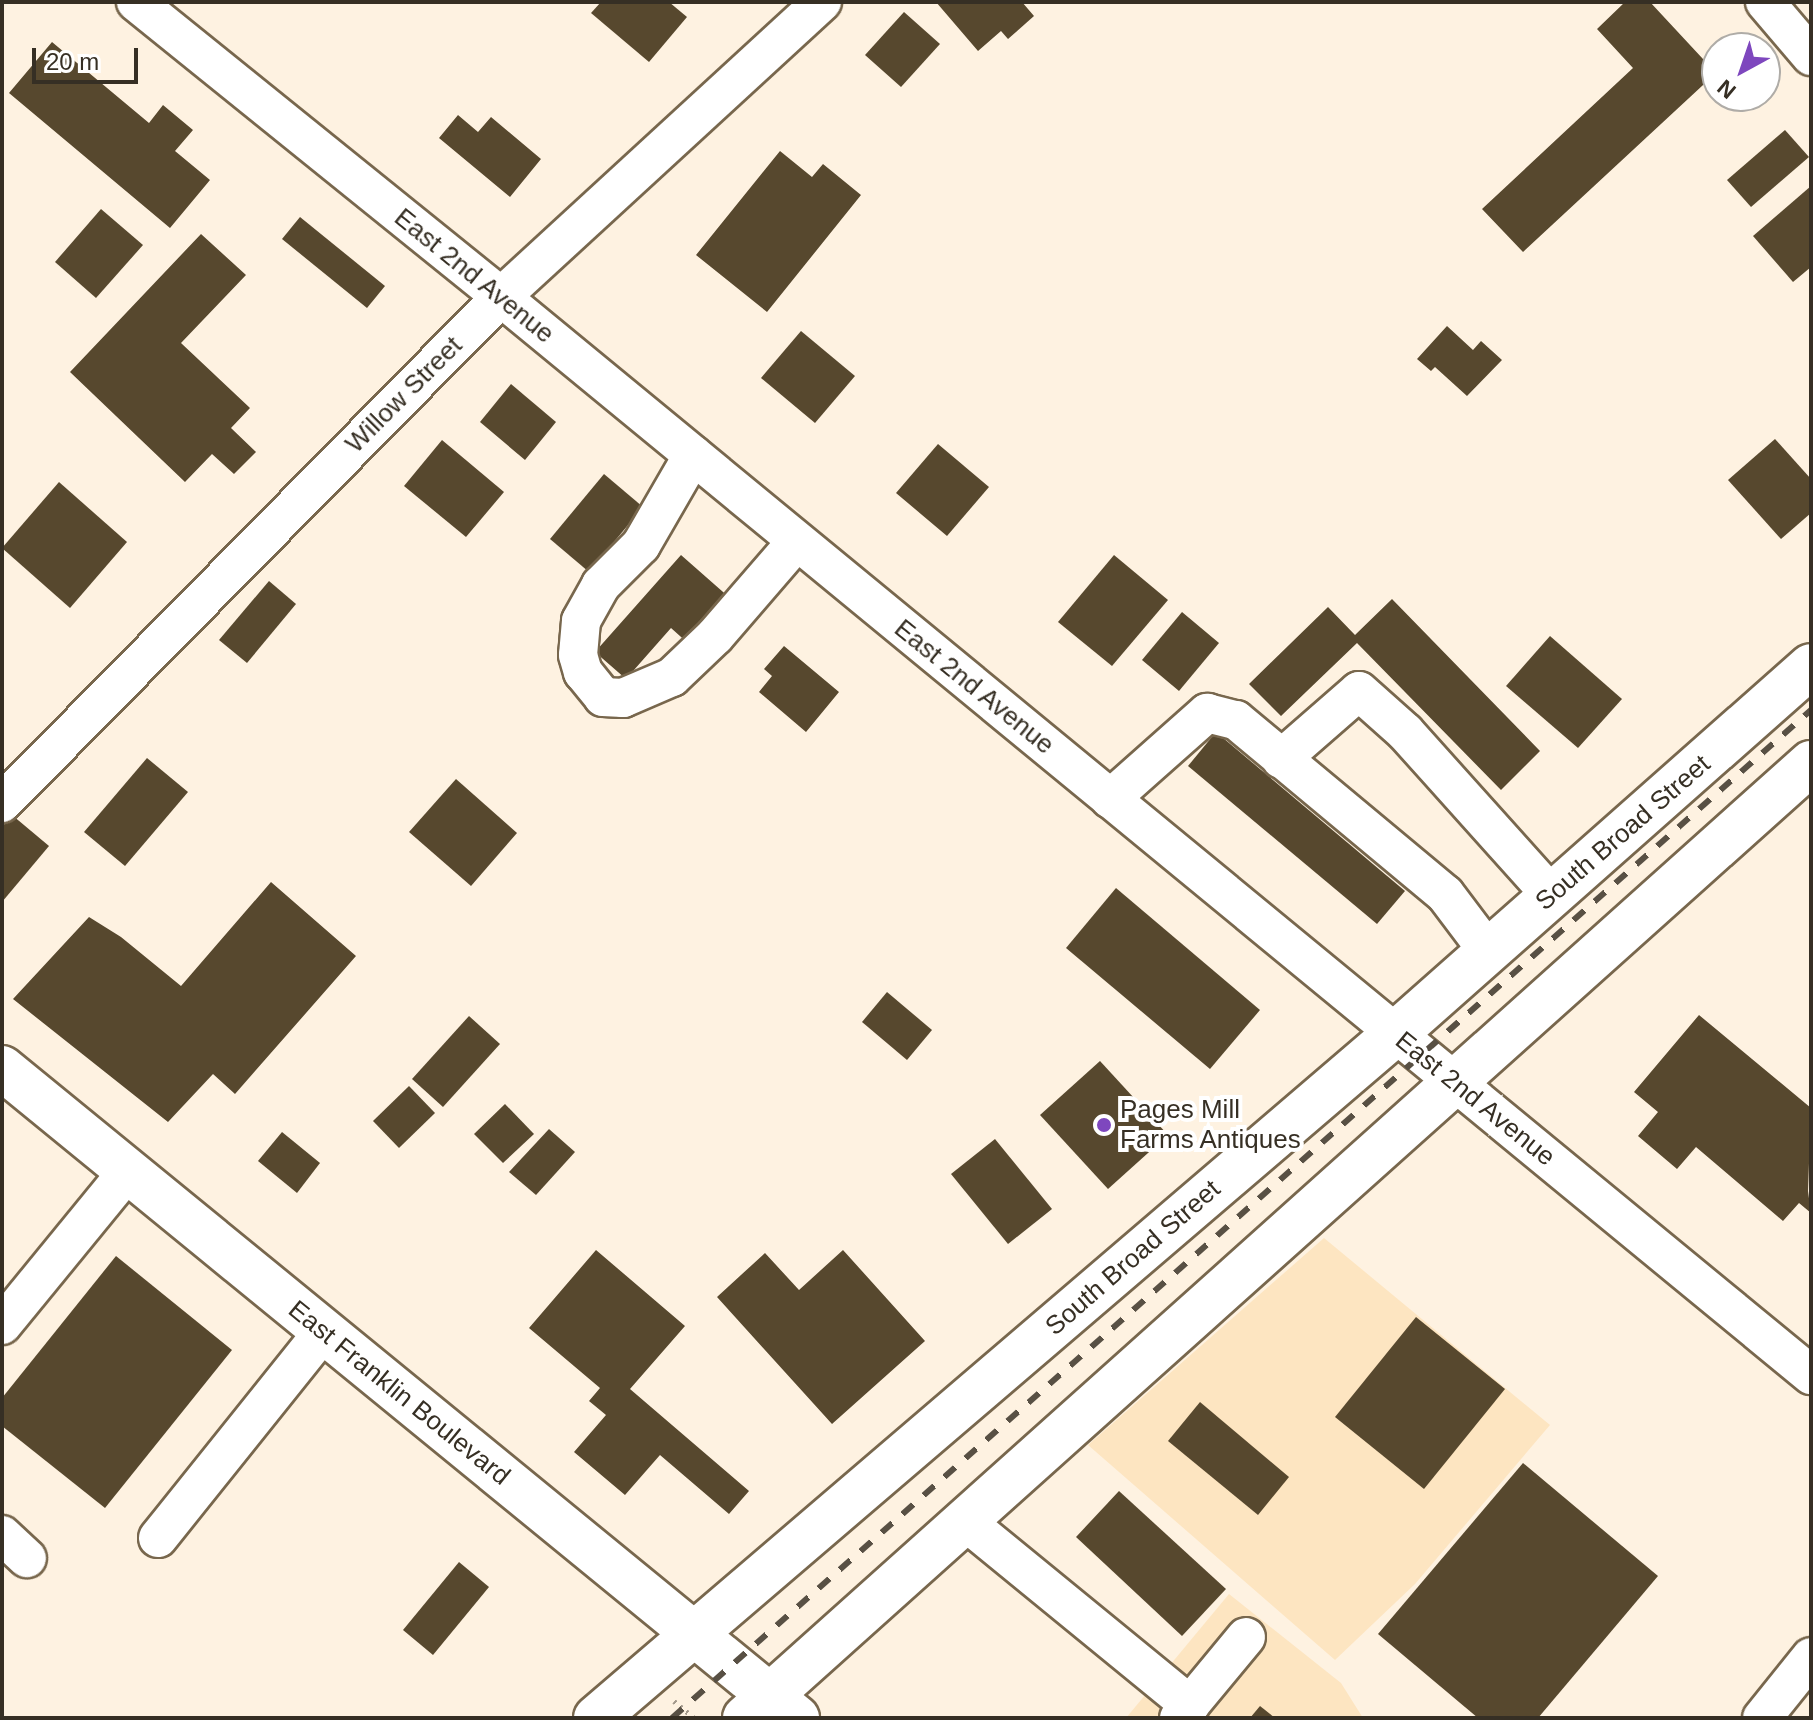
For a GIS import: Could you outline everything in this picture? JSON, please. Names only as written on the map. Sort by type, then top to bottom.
[{"type":"main road","name":"South Broad Street","points":[[596,1718],[1395,1034],[1811,666]]},
{"type":"main road","points":[[771,1710],[965,1521],[1453,1080],[1811,763]]},
{"type":"main road","name":"East Franklin Boulevard","points":[[2,1068],[694,1634],[771,1710]]},
{"type":"street","name":"East 2nd Avenue","points":[[136,2],[501,297],[1811,1375]]},
{"type":"street","name":"Willow Street","points":[[2,803],[501,297],[822,2]]},
{"type":"street","points":[[1765,2],[1811,56]]},
{"type":"street","points":[[693,455],[641,545],[601,585],[581,621],[578,655],[583,672],[603,697],[623,698],[672,677],[715,636],[797,541]]},
{"type":"street","points":[[1281,759],[1359,691],[1424,753],[1552,896]]},
{"type":"street","points":[[1110,799],[1207,713],[1236,720],[1445,894],[1488,951]]},
{"type":"street","points":[[2,1325],[128,1171]]},
{"type":"street","points":[[158,1538],[324,1331]]},
{"type":"street","points":[[965,1521],[1184,1711],[1246,1637]]},
{"type":"street","points":[[1762,1718],[1811,1657]]},
{"type":"shaded area","points":[[1324,1238],[1550,1425],[1415,1584],[1335,1660],[1088,1445]]},
{"type":"shaded area","points":[[1229,1594],[1341,1683],[1363,1718],[1126,1718]]},
{"type":"building","points":[[601,2],[669,2],[687,17],[649,62],[591,13]]},
{"type":"building","points":[[936,2],[1022,2],[1034,16],[1008,39],[1001,31],[978,51]]},
{"type":"building","points":[[1625,2],[1650,2],[1701,57],[1701,87],[1523,252],[1482,209],[1633,68],[1597,29]]},
{"type":"building","points":[[904,12],[940,44],[901,87],[865,55]]},
{"type":"building","points":[[52,42],[149,123],[163,105],[193,130],[175,151],[210,180],[170,228],[9,93]]},
{"type":"building","points":[[458,115],[478,132],[491,117],[541,159],[510,197],[439,138]]},
{"type":"building","points":[[1785,130],[1809,157],[1751,207],[1727,180]]},
{"type":"building","points":[[780,151],[812,177],[823,164],[861,195],[767,312],[696,255]]},
{"type":"building","points":[[1811,186],[1811,267],[1793,282],[1753,236]]},
{"type":"building","points":[[101,209],[143,245],[96,298],[55,262]]},
{"type":"building","points":[[300,217],[385,286],[367,308],[282,239]]},
{"type":"building","points":[[201,234],[246,275],[181,343],[250,408],[231,428],[256,452],[234,474],[212,454],[185,482],[70,372]]},
{"type":"building","points":[[1447,326],[1473,350],[1481,341],[1502,360],[1467,396],[1435,367],[1431,371],[1417,359]]},
{"type":"building","points":[[801,331],[855,376],[815,423],[761,378]]},
{"type":"building","points":[[511,384],[556,422],[525,460],[480,422]]},
{"type":"building","points":[[1775,439],[1811,479],[1811,513],[1781,539],[1728,480]]},
{"type":"building","points":[[442,440],[504,492],[466,537],[404,486]]},
{"type":"building","points":[[938,444],[989,487],[947,536],[896,493]]},
{"type":"building","points":[[604,474],[643,507],[589,572],[550,539]]},
{"type":"building","points":[[59,482],[127,542],[70,608],[2,548]]},
{"type":"building","points":[[681,555],[731,599],[690,645],[671,628],[626,679],[595,652]]},
{"type":"building","points":[[1114,555],[1168,600],[1112,666],[1058,622]]},
{"type":"building","points":[[269,581],[296,604],[247,663],[219,640]]},
{"type":"building","points":[[1392,599],[1540,751],[1501,790],[1357,643],[1281,716],[1249,684],[1328,607],[1355,635]]},
{"type":"building","points":[[1182,612],[1219,643],[1179,691],[1142,660]]},
{"type":"building","points":[[1550,636],[1622,699],[1578,748],[1506,686]]},
{"type":"building","points":[[784,646],[839,692],[806,732],[759,692],[772,676],[764,669]]},
{"type":"building","points":[[1216,732],[1405,891],[1377,924],[1188,766]]},
{"type":"building","points":[[147,758],[188,792],[125,866],[84,832]]},
{"type":"building","points":[[456,779],[517,833],[471,886],[409,832]]},
{"type":"building","points":[[12,815],[49,846],[2,902],[2,827]]},
{"type":"building","points":[[271,882],[356,956],[235,1094],[213,1074],[168,1122],[13,999],[89,917],[121,937],[181,986]]},
{"type":"building","points":[[1116,888],[1260,1010],[1210,1069],[1066,948]]},
{"type":"building","points":[[887,992],[932,1030],[907,1060],[862,1022]]},
{"type":"building","points":[[1699,1015],[1811,1108],[1808,1191],[1811,1213],[1799,1203],[1783,1221],[1696,1147],[1677,1169],[1638,1136],[1658,1112],[1634,1092]]},
{"type":"building","points":[[469,1016],[500,1044],[443,1107],[412,1079]]},
{"type":"building","name":"Pages Mill Farms Antiques","points":[[1100,1061],[1168,1135],[1108,1189],[1040,1115]]},
{"type":"building","points":[[409,1086],[435,1113],[399,1148],[373,1121]]},
{"type":"building","points":[[505,1104],[534,1134],[503,1163],[474,1134]]},
{"type":"building","points":[[549,1129],[575,1152],[536,1195],[509,1172]]},
{"type":"building","points":[[282,1132],[320,1163],[297,1193],[258,1161]]},
{"type":"building","points":[[995,1139],[1052,1209],[1008,1244],[951,1174]]},
{"type":"building","points":[[596,1250],[685,1326],[630,1389],[749,1491],[729,1514],[660,1455],[625,1495],[574,1452],[606,1415],[589,1401],[600,1388],[529,1328]]},
{"type":"building","points":[[843,1250],[925,1341],[832,1424],[717,1297],[765,1253],[799,1290]]},
{"type":"building","points":[[116,1256],[232,1350],[105,1508],[2,1426],[2,1398]]},
{"type":"building","points":[[1416,1317],[1505,1389],[1424,1489],[1335,1417]]},
{"type":"building","points":[[1200,1402],[1289,1477],[1258,1515],[1168,1441]]},
{"type":"building","points":[[1523,1463],[1658,1576],[1538,1718],[1478,1718],[1378,1634]]},
{"type":"building","points":[[1119,1491],[1226,1589],[1182,1636],[1076,1537]]},
{"type":"building","points":[[459,1562],[489,1587],[433,1655],[403,1630]]},
{"type":"building","points":[[1260,1706],[1275,1718],[1250,1718]]},
{"type":"railway","points":[[672,1718],[1811,710]]},
{"type":"place","name":"Pages Mill Farms Antiques","points":[[1104,1125]]}]
